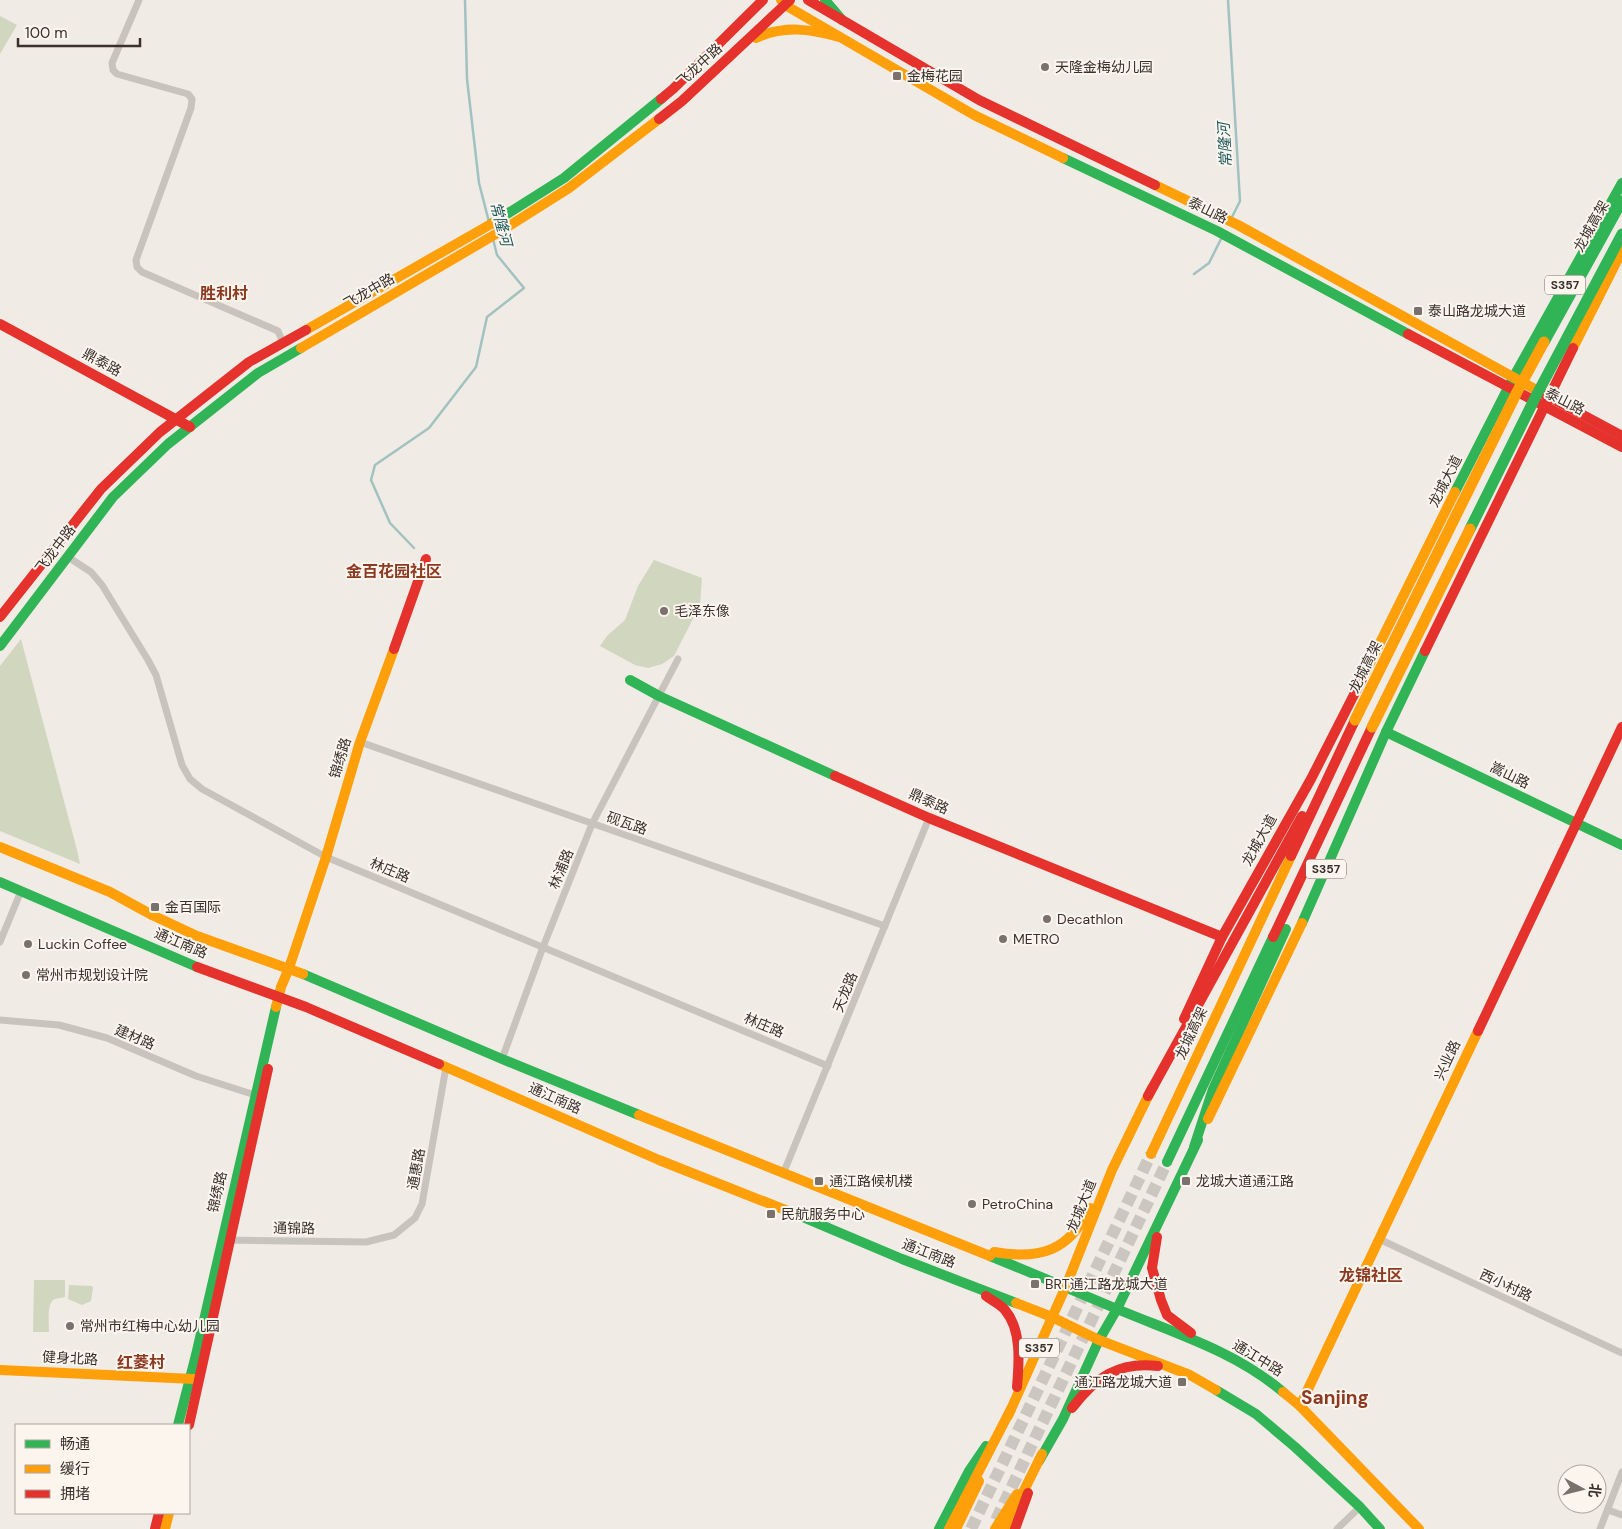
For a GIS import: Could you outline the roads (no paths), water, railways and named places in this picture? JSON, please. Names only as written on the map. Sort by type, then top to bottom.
[{"type":"main road","name":"飞龙中路","points":[[0,646],[113,497],[168,444],[258,373],[491,231],[564,178],[673,89],[763,0]]},
{"type":"main road","name":"泰山路","points":[[808,0],[979,100],[1238,225],[1511,383]]},
{"type":"main road","points":[[825,0],[842,20]]},
{"type":"main road","name":"飞龙中路","points":[[0,617],[101,489],[160,432],[249,362],[491,231],[577,182],[682,101],[785,2]]},
{"type":"main road","name":"泰山路","points":[[785,2],[839,37],[974,115],[1217,231],[1511,383],[1622,447]]},
{"type":"main road","points":[[739,48],[766,32],[791,28],[815,30],[839,37]]},
{"type":"main road","name":"龙城大道","points":[[956,1529],[1066,1286],[1112,1170],[1222,937],[1311,778],[1511,383],[1622,183]]},
{"type":"main road","name":"龙城高架","points":[[1151,1154],[1356,720],[1517,392],[1622,201]]},
{"type":"main road","points":[[1167,1162],[1372,727],[1534,398],[1622,234]]},
{"type":"main road","name":"S357","points":[[995,1529],[1062,1419],[1099,1340],[1117,1308],[1313,901],[1386,732],[1546,402],[1622,251]]},
{"type":"main road","name":"鼎泰路","points":[[0,324],[190,427]]},
{"type":"main road","name":"泰山路","points":[[1546,402],[1622,436]]},
{"type":"main road","name":"锦绣路","points":[[189,1424],[196,1355],[225,1240],[281,998],[284,976],[289,968],[326,856],[360,742],[426,559]]},
{"type":"main road","name":"鼎泰路","points":[[630,680],[658,696],[929,818],[1222,937]]},
{"type":"main road","points":[[1148,1096],[1356,720]]},
{"type":"main road","points":[[1194,1148],[1213,1089],[1307,884],[1372,727]]},
{"type":"main road","name":"兴业路","points":[[1300,1406],[1622,727]]},
{"type":"main road","name":"嵩山路","points":[[1386,732],[1622,845]]},
{"type":"main road","name":"通江南路","points":[[0,847],[110,892],[152,915],[197,936],[289,968],[502,1059],[783,1174],[1066,1286]]},
{"type":"main road","name":"通江南路","points":[[0,882],[84,917],[178,960],[281,998],[446,1067],[659,1160],[1052,1317],[1099,1340]]},
{"type":"main road","name":"锦绣路","points":[[225,1240],[255,1095],[281,998]]},
{"type":"main road","points":[[960,1244],[1004,1254],[1023,1255],[1045,1251],[1061,1245],[1076,1232],[1112,1170]]},
{"type":"main road","points":[[1160,1220],[1152,1268],[1167,1315],[1222,1353]]},
{"type":"main road","points":[[953,1279],[985,1295],[1006,1312],[1013,1325],[1018,1343],[1019,1364],[1016,1396]]},
{"type":"main road","name":"通江中路","points":[[1066,1286],[1222,1353],[1264,1376],[1300,1406],[1419,1529]]},
{"type":"main road","points":[[1099,1340],[1190,1375],[1256,1414],[1296,1447],[1360,1507],[1380,1529]]},
{"type":"main road","points":[[1062,1419],[1095,1381],[1107,1374],[1137,1364],[1175,1369]]},
{"type":"main road","name":"健身北路","points":[[0,1370],[194,1379]]},
{"type":"main road","name":"锦绣路","points":[[178,1424],[194,1379]]},
{"type":"main road","points":[[939,1529],[969,1470],[1011,1409]]},
{"type":"main road","points":[[949,1529],[1011,1409]]},
{"type":"main road","points":[[1005,1529],[1042,1454]]},
{"type":"main road","points":[[1015,1529],[1042,1454]]},
{"type":"main road","points":[[155,1529],[159,1514]]},
{"type":"main road","points":[[165,1529],[168,1514]]},
{"type":"street","points":[[139,0],[112,63],[113,70],[117,74],[188,94],[192,100],[191,108],[136,260],[136,267],[142,272],[278,331],[283,343]]},
{"type":"street","name":"林庄路","points":[[68,557],[91,572],[102,585],[148,660],[156,675],[182,766],[190,779],[202,788],[326,856],[828,1066]]},
{"type":"street","name":"林浦路","points":[[502,1059],[543,947],[592,824],[678,659]]},
{"type":"street","name":"砚瓦路","points":[[360,742],[885,926]]},
{"type":"street","name":"天龙路","points":[[783,1174],[929,818]]},
{"type":"street","points":[[0,942],[21,891]]},
{"type":"street","name":"建材路","points":[[0,1020],[59,1025],[107,1038],[196,1076],[255,1095]]},
{"type":"street","name":"通惠路","points":[[366,1242],[394,1235],[415,1218],[422,1204],[446,1067]]},
{"type":"street","name":"通锦路","points":[[225,1240],[366,1242]]},
{"type":"street","name":"西小村路","points":[[1379,1240],[1622,1353]]},
{"type":"street","points":[[1600,1529],[1622,1472]]},
{"type":"street","points":[[1338,1529],[1360,1507]]},
{"type":"street","points":[[1608,1510],[1621,1515]]},
{"type":"waterway","name":"常隆河","points":[[465,0],[467,79],[479,183],[489,222]]},
{"type":"waterway","name":"常隆河","points":[[1228,0],[1240,201],[1231,219]]},
{"type":"waterway","name":"常隆河","points":[[1194,274],[1209,263],[1222,237]]},
{"type":"waterway","name":"常隆河","points":[[414,548],[390,523],[371,480],[375,465],[429,428],[476,367],[487,317],[524,288],[497,255],[493,239]]},
{"type":"tunnel","points":[[971,1529],[1151,1154]]},
{"type":"tunnel","points":[[996,1520],[1167,1162]]},
{"type":"place","name":"天隆金梅幼儿园","points":[[1045,67]]},
{"type":"place","name":"金梅花园","points":[[897,76]]},
{"type":"place","name":"泰山路龙城大道","points":[[1418,311]]},
{"type":"place","name":"毛泽东像","points":[[664,611]]},
{"type":"place","name":"金百国际","points":[[155,907]]},
{"type":"place","name":"Decathlon","points":[[1047,919]]},
{"type":"place","name":"METRO","points":[[1003,939]]},
{"type":"place","name":"Luckin Coffee","points":[[28,944]]},
{"type":"place","name":"常州市规划设计院","points":[[26,975]]},
{"type":"place","name":"通江路候机楼","points":[[819,1181]]},
{"type":"place","name":"龙城大道通江路","points":[[1186,1181]]},
{"type":"place","name":"PetroChina","points":[[972,1204]]},
{"type":"place","name":"民航服务中心","points":[[771,1214]]},
{"type":"place","name":"BRT通江路龙城大道","points":[[1035,1284]]},
{"type":"place","name":"常州市红梅中心幼儿园","points":[[70,1326]]},
{"type":"place","name":"通江路龙城大道","points":[[1182,1382]]},
{"type":"district","name":"胜利村","points":[[224,293]]},
{"type":"district","name":"金百花园社区","points":[[394,571]]},
{"type":"district","name":"龙锦社区","points":[[1371,1275]]},
{"type":"district","name":"红菱村","points":[[141,1362]]},
{"type":"district","name":"Sanjing","points":[[1335,1397]]}]
